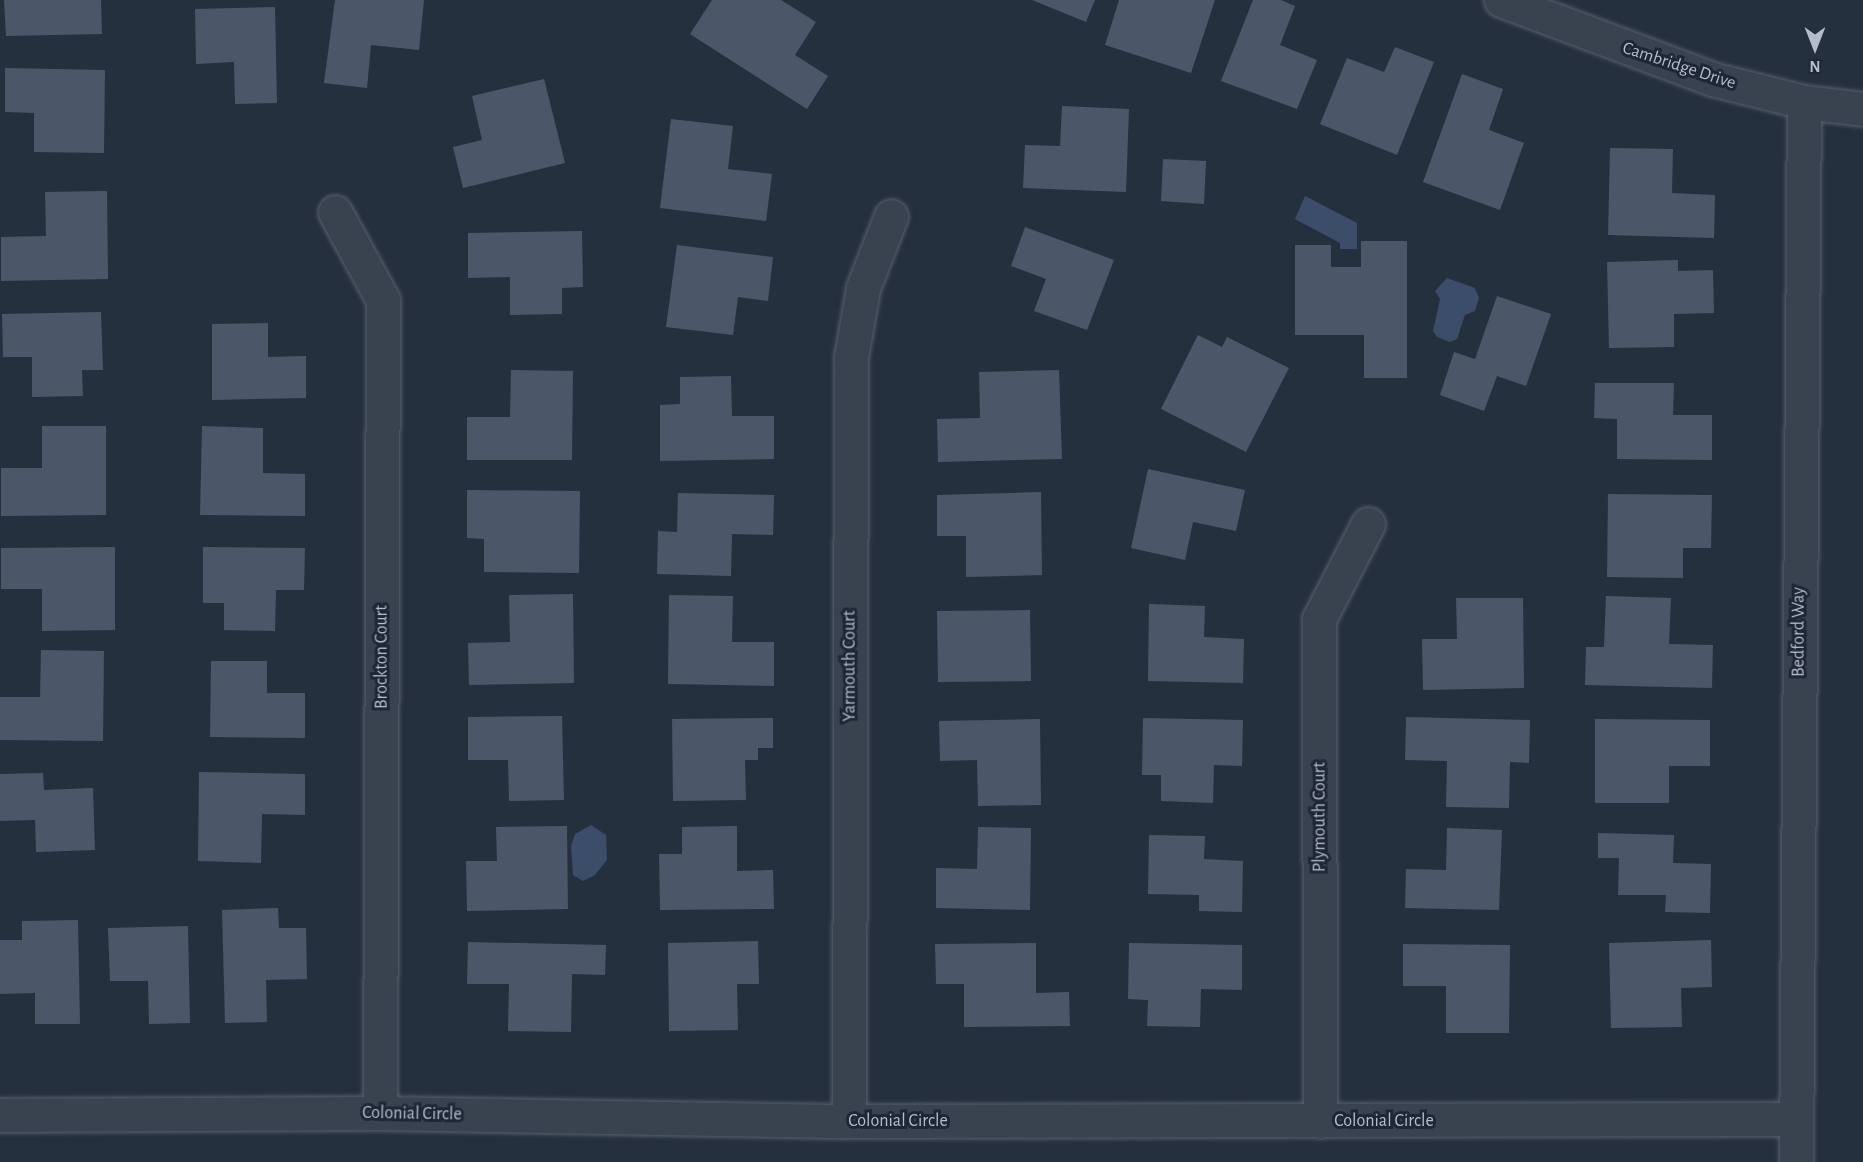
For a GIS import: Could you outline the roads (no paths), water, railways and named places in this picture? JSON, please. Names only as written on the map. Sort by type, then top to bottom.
[{"type":"street","name":"Cambridge Drive","points":[[1501,0],[1712,79],[1804,102],[1863,108]]},
{"type":"street","name":"Bedford Way","points":[[1796,1162],[1804,102]]},
{"type":"street","name":"Brockton Court","points":[[335,213],[383,300],[380,1113]]},
{"type":"street","name":"Yarmouth Court","points":[[849,1121],[851,357],[863,288],[891,216]]},
{"type":"street","name":"Plymouth Court","points":[[1320,1121],[1319,619],[1368,524]]},
{"type":"street","name":"Colonial Circle","points":[[0,1115],[380,1113],[849,1121],[1795,1119]]},
{"type":"water","points":[[1305,196],[1357,223],[1357,249],[1340,249],[1340,243],[1295,219]]},
{"type":"water","points":[[1447,278],[1475,288],[1479,298],[1475,311],[1465,315],[1457,339],[1450,342],[1437,337],[1433,331],[1440,299],[1435,291]]},
{"type":"water","points":[[591,825],[606,835],[607,860],[595,875],[583,881],[573,875],[571,846],[575,834]]}]
